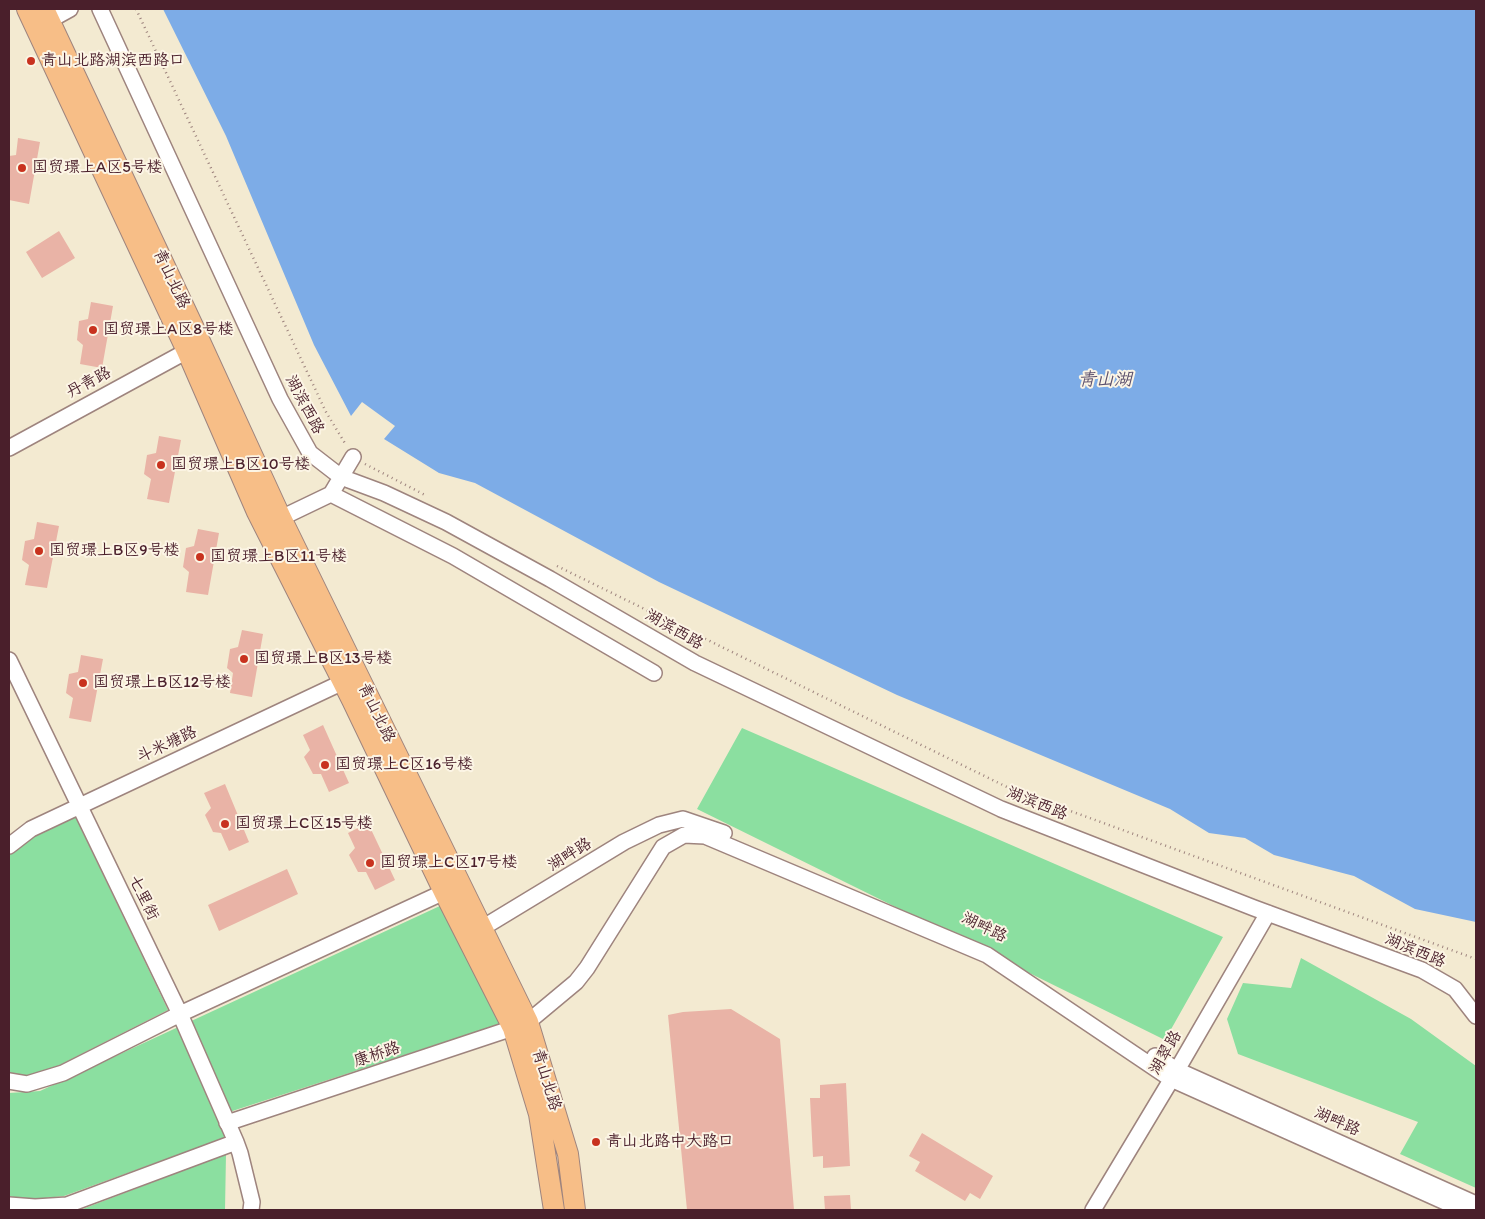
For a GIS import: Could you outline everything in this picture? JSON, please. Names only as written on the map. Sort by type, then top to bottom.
[{"type":"main road","name":"青山北路","points":[[27,9],[43,19],[192,324],[475,932],[525,1022],[568,1154],[575,1210]]},
{"type":"main road","name":"青山北路","points":[[43,19],[257,512],[343,682],[444,892],[475,932]]},
{"type":"main road","name":"青山北路","points":[[525,1022],[554,1210]]},
{"type":"street","points":[[43,19],[70,9]]},
{"type":"street","name":"湖滨西路","points":[[100,9],[280,399],[310,453],[341,477],[384,493],[446,522],[550,579],[695,663],[1001,810],[1422,970],[1455,989],[1476,1016]]},
{"type":"street","name":"丹青路","points":[[9,448],[187,351]]},
{"type":"street","points":[[281,518],[331,494],[353,457]]},
{"type":"street","points":[[331,494],[454,556],[654,673]]},
{"type":"street","name":"七里街","points":[[9,660],[180,1014],[228,1123],[238,1148],[252,1202],[251,1210]]},
{"type":"street","name":"斗米塘路","points":[[9,846],[31,828],[343,682]]},
{"type":"street","name":"湖畔路","points":[[475,932],[624,842],[659,825],[683,819],[710,827],[756,846],[992,949],[1174,1074],[1476,1204]]},
{"type":"street","name":"湖畔路","points":[[525,1022],[576,982],[588,968],[663,847],[684,835],[705,836],[987,955],[1174,1074],[1463,1210]]},
{"type":"street","points":[[9,1081],[27,1084],[63,1073],[180,1014],[444,892]]},
{"type":"street","name":"湖翠路","points":[[1093,1210],[1268,913]]},
{"type":"street","name":"康桥路","points":[[228,1123],[525,1022]]},
{"type":"street","points":[[9,1205],[35,1208],[68,1205],[238,1148]]},
{"type":"path","name":"湖滨西路","points":[[136,9],[326,412],[353,457]]},
{"type":"path","points":[[353,457],[430,498]]},
{"type":"path","name":"湖滨西路","points":[[551,562],[1013,790],[1476,959]]},
{"type":"green space","points":[[742,728],[1223,937],[1165,1040],[697,809]]},
{"type":"green space","points":[[75,816],[168,1010],[44,1073],[28,1076],[9,1074],[9,853],[36,834]]},
{"type":"green space","points":[[442,905],[500,1024],[217,1116],[227,1137],[64,1196],[27,1200],[9,1196],[9,1093],[40,1091]]},
{"type":"green space","points":[[1301,958],[1411,1019],[1476,1066],[1476,1188],[1400,1154],[1418,1122],[1238,1054],[1227,1019],[1243,983],[1291,988]]},
{"type":"green space","points":[[226,1154],[225,1210],[80,1210]]},
{"type":"water","name":"青山湖","points":[[163,9],[1476,9],[1476,922],[1415,909],[1354,876],[1274,855],[1245,838],[1209,833],[1170,809],[897,695],[659,582],[475,483],[439,473],[384,439],[395,426],[362,402],[351,416],[314,345],[226,136]]},
{"type":"building","name":"国贸璟上A区5号楼","points":[[18,138],[40,142],[29,204],[9,200],[9,156],[16,155]]},
{"type":"building","points":[[59,231],[75,258],[42,278],[26,252]]},
{"type":"building","name":"国贸璟上A区8号楼","points":[[91,302],[113,306],[102,368],[80,364],[83,345],[77,340],[79,321],[88,319]]},
{"type":"building","name":"国贸璟上B区10号楼","points":[[159,436],[181,440],[169,503],[147,499],[151,479],[144,474],[147,455],[156,453]]},
{"type":"building","name":"国贸璟上B区9号楼","points":[[37,522],[59,526],[47,588],[25,585],[29,565],[22,560],[25,541],[34,539]]},
{"type":"building","name":"国贸璟上B区11号楼","points":[[198,529],[219,533],[208,595],[186,592],[189,572],[183,567],[186,548],[194,546]]},
{"type":"building","name":"国贸璟上B区13号楼","points":[[242,630],[263,634],[252,697],[230,693],[233,673],[227,668],[230,649],[238,647]]},
{"type":"building","name":"国贸璟上B区12号楼","points":[[81,655],[103,659],[91,722],[69,718],[73,698],[66,693],[69,674],[78,672]]},
{"type":"building","name":"国贸璟上C区16号楼","points":[[323,725],[349,783],[329,792],[321,774],[313,774],[304,757],[310,750],[303,735]]},
{"type":"building","name":"国贸璟上C区15号楼","points":[[225,784],[249,842],[229,851],[221,833],[213,832],[205,815],[211,808],[204,793]]},
{"type":"building","name":"国贸璟上C区17号楼","points":[[368,823],[395,880],[375,890],[366,872],[358,872],[349,855],[355,848],[348,833]]},
{"type":"building","points":[[287,869],[298,894],[219,931],[208,905]]},
{"type":"building","points":[[731,1009],[780,1039],[794,1210],[687,1210],[668,1015],[683,1012]]},
{"type":"building","points":[[846,1083],[850,1166],[823,1168],[823,1156],[813,1157],[810,1098],[820,1098],[820,1085]]},
{"type":"building","points":[[922,1133],[993,1176],[980,1199],[970,1193],[965,1201],[915,1171],[920,1162],[909,1156]]},
{"type":"building","points":[[850,1195],[851,1210],[825,1210],[824,1196]]},
{"type":"place","name":"青山北路湖滨西路口","points":[[31,61]]},
{"type":"place","name":"国贸璟上A区5号楼","points":[[22,168]]},
{"type":"place","name":"国贸璟上A区8号楼","points":[[93,330]]},
{"type":"place","name":"国贸璟上B区10号楼","points":[[161,465]]},
{"type":"place","name":"国贸璟上B区9号楼","points":[[39,551]]},
{"type":"place","name":"国贸璟上B区11号楼","points":[[200,557]]},
{"type":"place","name":"国贸璟上B区13号楼","points":[[244,659]]},
{"type":"place","name":"国贸璟上B区12号楼","points":[[83,683]]},
{"type":"place","name":"国贸璟上C区16号楼","points":[[325,765]]},
{"type":"place","name":"国贸璟上C区15号楼","points":[[225,824]]},
{"type":"place","name":"国贸璟上C区17号楼","points":[[370,863]]},
{"type":"place","name":"青山北路中大路口","points":[[596,1142]]}]
